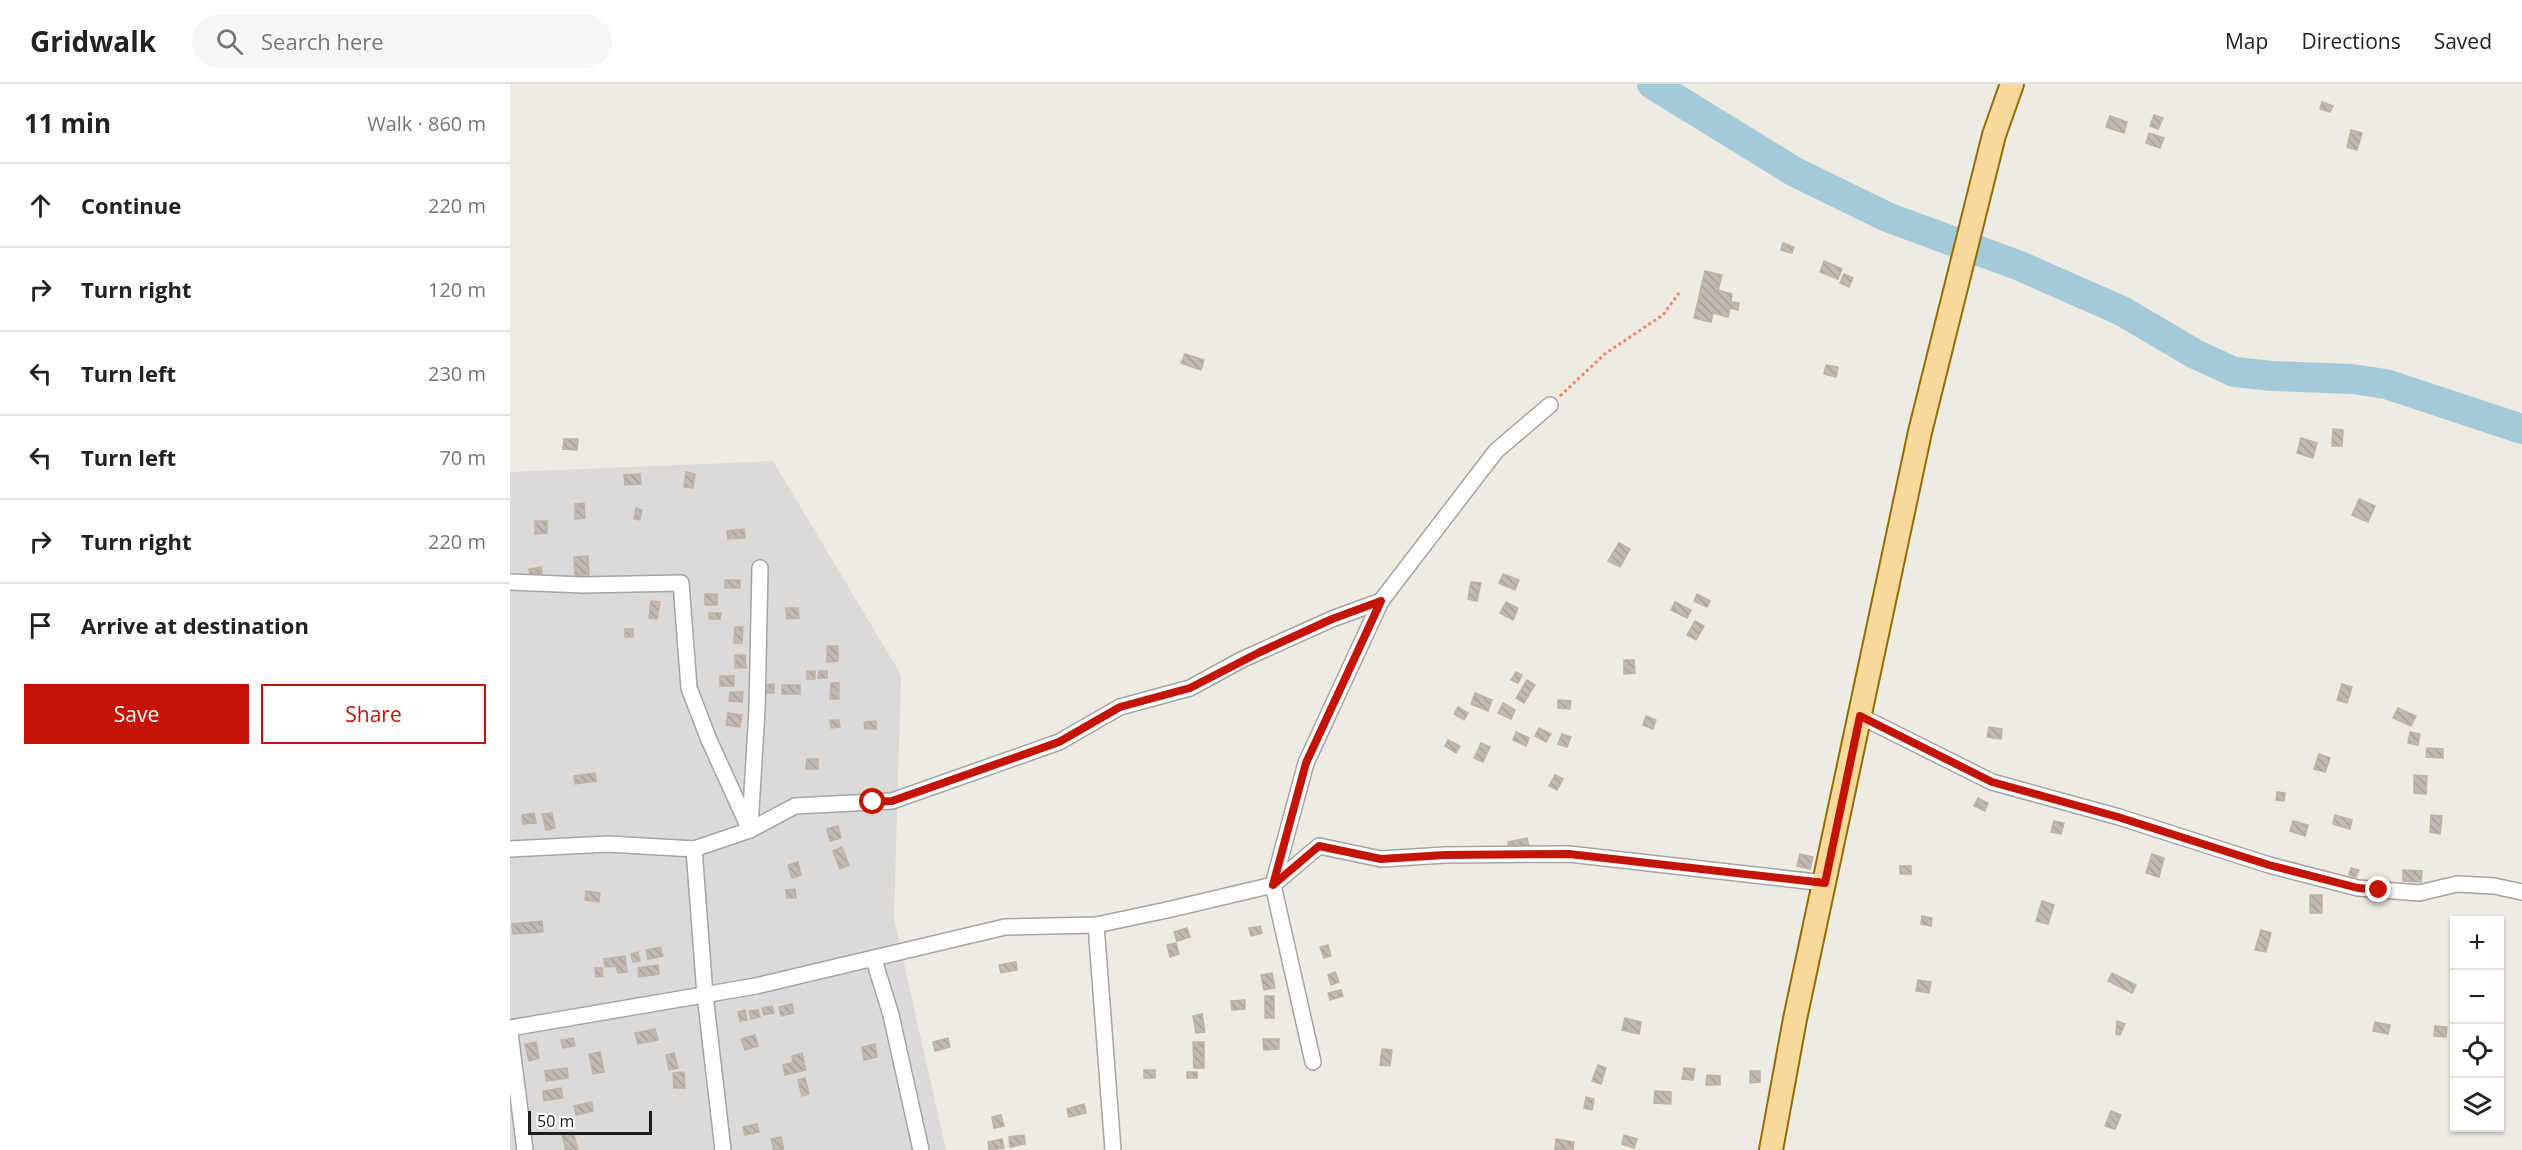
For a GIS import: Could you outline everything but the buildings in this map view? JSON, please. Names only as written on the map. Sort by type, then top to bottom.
[{"type":"main road","points":[[1771,1150],[1793,1029],[1945,325],[1968,246],[1994,135],[2012,84]]},
{"type":"street","points":[[1313,1062],[1273,885],[1306,763],[1381,601],[1496,451],[1550,405]]},
{"type":"street","points":[[750,830],[757,710],[760,568]]},
{"type":"street","points":[[510,582],[583,585],[681,583],[689,688],[709,740],[750,830]]},
{"type":"street","points":[[510,849],[608,844],[694,849],[750,830],[795,806],[892,801],[1059,742],[1120,707],[1190,688],[1251,655],[1332,619],[1381,601]]},
{"type":"street","points":[[1860,716],[1992,782],[2118,817],[2269,865],[2358,888],[2419,893],[2457,884],[2494,886],[2522,892]]},
{"type":"street","points":[[510,1028],[705,994],[874,960],[1005,927],[1096,925],[1273,885],[1319,846],[1381,859],[1445,855],[1569,854],[1825,883]]},
{"type":"street","points":[[694,849],[705,994],[723,1150]]},
{"type":"street","points":[[1096,925],[1113,1150]]},
{"type":"street","points":[[874,960],[891,1015],[921,1150]]},
{"type":"street","points":[[510,1033],[525,1150]]},
{"type":"path","points":[[1550,405],[1606,353],[1663,315],[1679,293]]},
{"type":"shaded area","points":[[773,461],[901,675],[894,919],[946,1150],[510,1150],[510,472]]},
{"type":"waterway","points":[[1652,84],[1793,171],[1887,217],[2020,266],[2122,311],[2195,354],[2234,372],[2352,379],[2386,384],[2522,429]]},
{"type":"route","points":[[873,802],[892,801],[981,767],[1059,742],[1120,707],[1190,688],[1241,660],[1332,619],[1381,601],[1306,763],[1273,885],[1319,846],[1381,859],[1445,855],[1569,854],[1825,883],[1860,716],[1992,782],[2118,817],[2269,865],[2358,888],[2379,890]]}]
